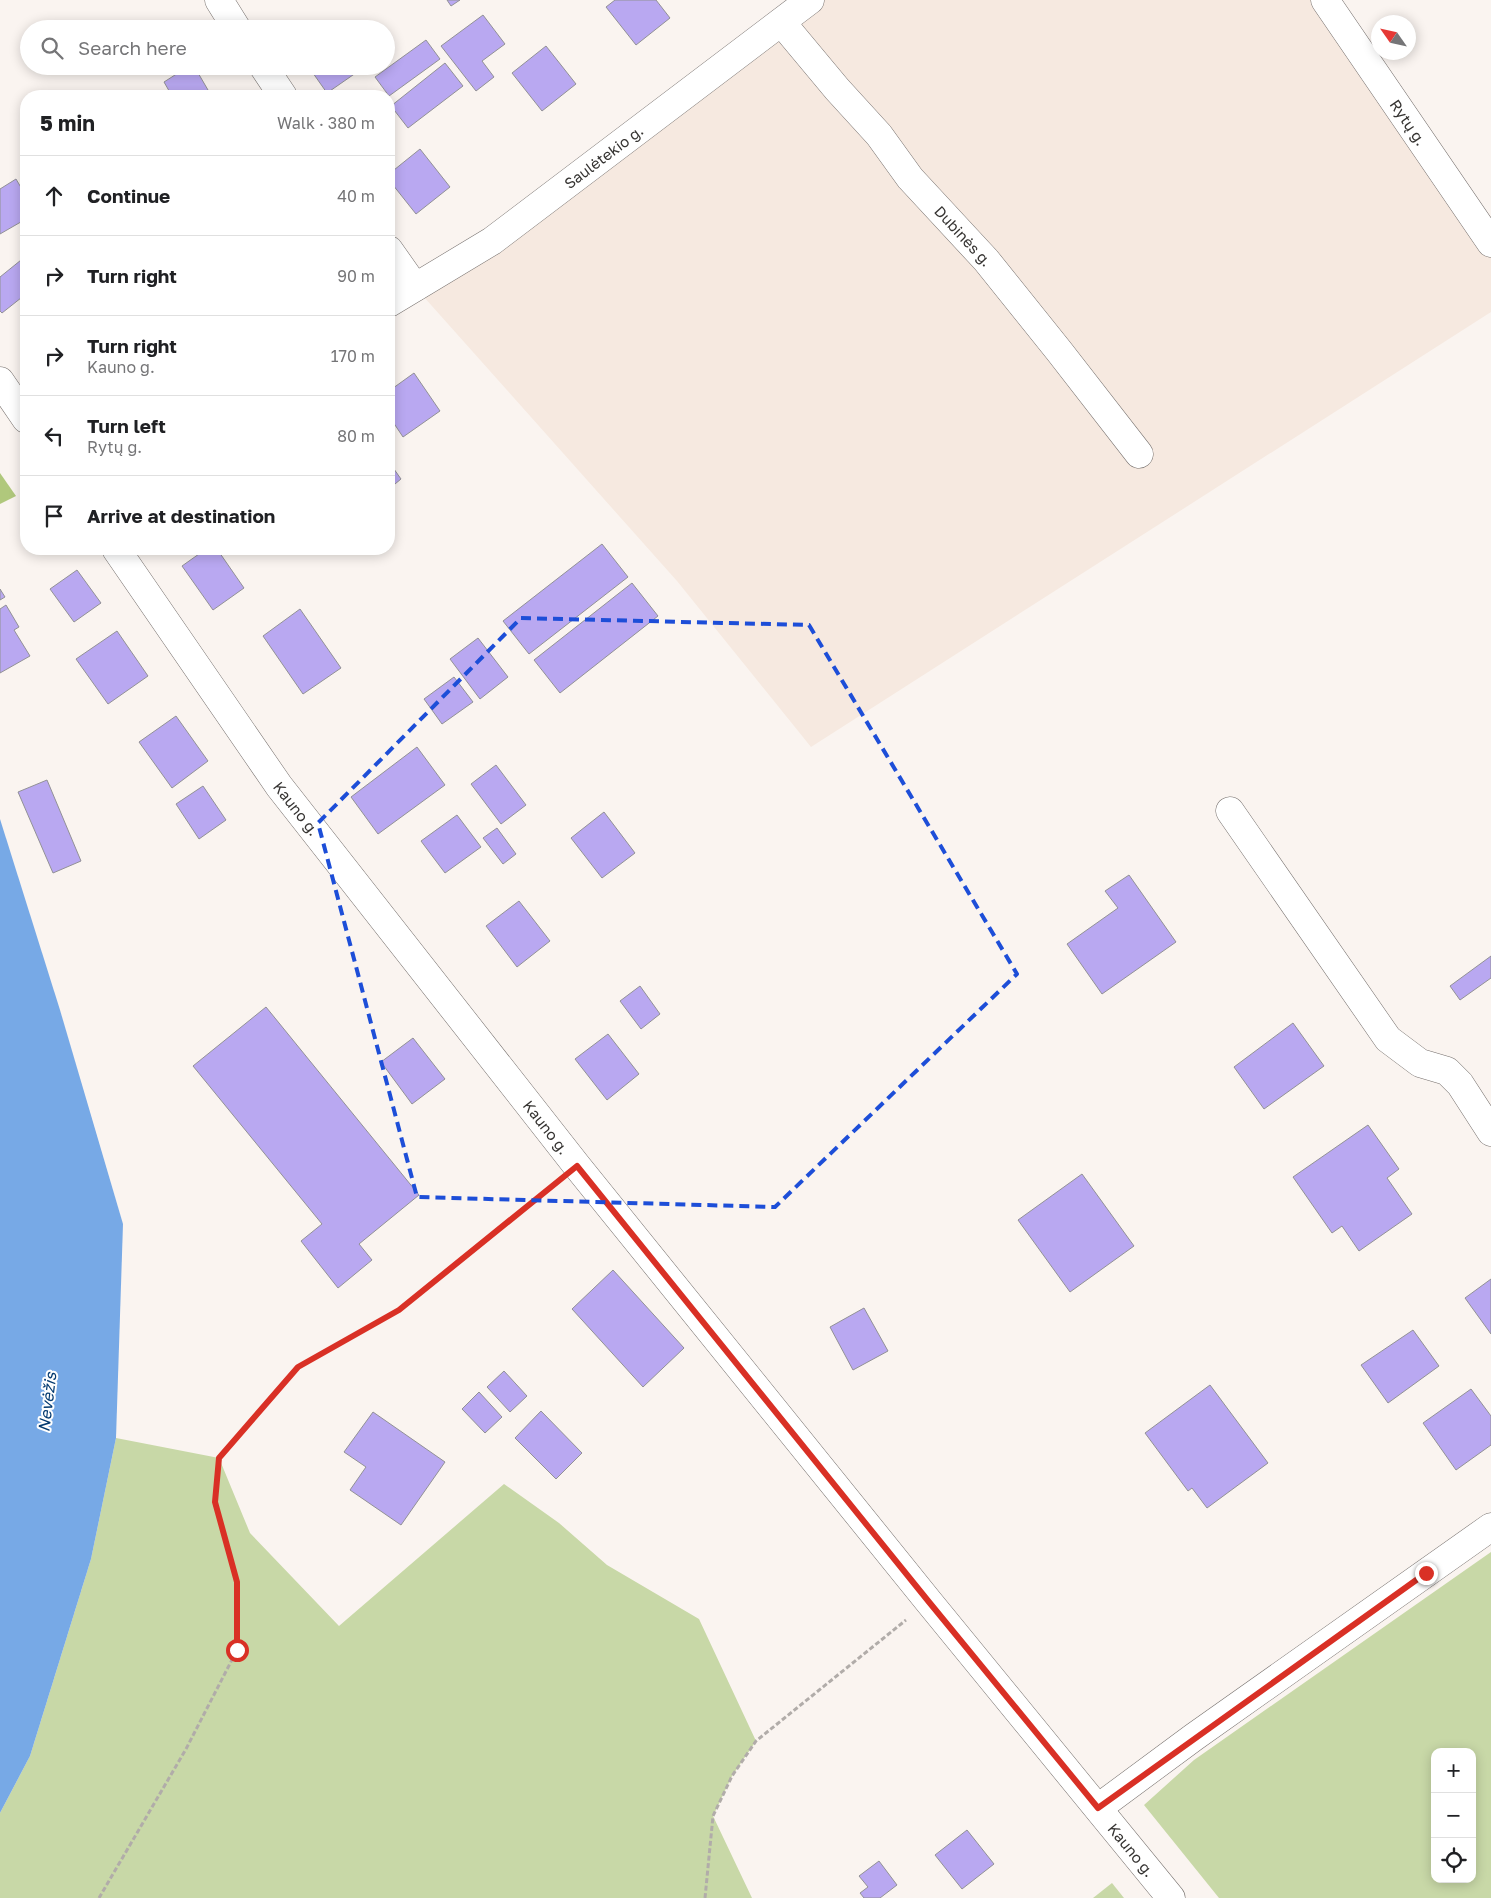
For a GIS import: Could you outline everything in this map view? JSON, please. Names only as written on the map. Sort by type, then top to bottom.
[{"type":"street","points":[[219,0],[231,20]]},
{"type":"street","name":"Saulėtekio g.","points":[[395,299],[492,240],[810,0]]},
{"type":"street","name":"Rytų g.","points":[[1326,0],[1491,243]]},
{"type":"street","name":"Dubinės g.","points":[[782,23],[837,89],[879,134],[910,178],[986,260],[1059,350],[1139,454]]},
{"type":"street","points":[[268,75],[279,90]]},
{"type":"street","points":[[395,259],[414,287]]},
{"type":"street","points":[[0,381],[20,410]]},
{"type":"street","name":"Kauno g.","points":[[120,555],[279,786],[577,1166],[929,1602],[1172,1898]]},
{"type":"street","points":[[1230,811],[1388,1040],[1420,1063],[1447,1071],[1460,1084],[1491,1132]]},
{"type":"street","points":[[1098,1808],[1210,1726],[1491,1527]]},
{"type":"path","points":[[99,1898],[186,1749],[237,1650],[237,1582],[215,1502],[219,1458],[298,1367],[399,1310],[577,1166]]},
{"type":"path","points":[[705,1898],[713,1816],[732,1776],[756,1741],[929,1602]]},
{"type":"highlighted area","points":[[521,618],[809,625],[1017,974],[775,1207],[417,1197],[318,823]]},
{"type":"shaded area","points":[[810,0],[1327,0],[1491,238],[1491,312],[811,747],[677,581],[415,287]]},
{"type":"green space","points":[[0,473],[16,496],[0,504]]},
{"type":"green space","points":[[116,1438],[219,1458],[250,1533],[339,1626],[504,1484],[559,1523],[607,1565],[699,1619],[756,1741],[732,1776],[713,1816],[752,1898],[0,1898],[0,1813],[30,1756],[91,1559]]},
{"type":"green space","points":[[1491,1552],[1491,1898],[1219,1898],[1144,1805],[1194,1760]]},
{"type":"green space","points":[[1112,1883],[1124,1898],[1093,1898]]},
{"type":"water","name":"Nevėžis","points":[[0,819],[60,1010],[123,1224],[116,1438],[91,1559],[30,1756],[0,1813]]},
{"type":"building","points":[[447,0],[460,0],[451,6]]},
{"type":"building","points":[[615,0],[656,0],[670,18],[636,45],[606,7]]},
{"type":"building","points":[[483,15],[505,44],[482,61],[494,77],[476,91],[441,46]]},
{"type":"building","points":[[426,40],[440,59],[395,92],[395,90],[385,90],[375,77],[378,75],[395,75],[395,62]]},
{"type":"building","points":[[546,46],[576,84],[542,111],[512,73]]},
{"type":"building","points":[[445,63],[463,86],[408,128],[395,111],[395,103]]},
{"type":"building","points":[[175,75],[199,75],[208,90],[169,90],[164,82]]},
{"type":"building","points":[[314,75],[353,75],[331,90],[325,90]]},
{"type":"building","points":[[420,149],[450,187],[416,214],[395,188],[395,169]]},
{"type":"building","points":[[16,179],[20,186],[20,222],[0,234],[0,189]]},
{"type":"building","points":[[20,261],[20,299],[2,313],[0,311],[0,277]]},
{"type":"building","points":[[414,373],[440,411],[403,437],[395,425],[395,387]]},
{"type":"building","points":[[395,470],[401,479],[395,484]]},
{"type":"building","points":[[602,544],[628,577],[529,654],[503,621]]},
{"type":"building","points":[[198,555],[221,555],[244,588],[213,610],[182,566]]},
{"type":"building","points":[[77,570],[101,603],[74,622],[50,589]]},
{"type":"building","points":[[632,583],[658,616],[560,693],[534,660]]},
{"type":"building","points":[[0,589],[5,597],[0,600]]},
{"type":"building","points":[[6,605],[19,627],[14,630],[30,656],[0,673],[0,609]]},
{"type":"building","points":[[300,609],[341,668],[303,694],[263,636]]},
{"type":"building","points":[[117,631],[148,676],[108,704],[76,659]]},
{"type":"building","points":[[478,638],[508,677],[480,699],[450,659]]},
{"type":"building","points":[[454,677],[473,702],[442,724],[424,699]]},
{"type":"building","points":[[176,716],[208,761],[172,788],[139,742]]},
{"type":"building","points":[[417,747],[445,785],[378,834],[351,797]]},
{"type":"building","points":[[496,765],[526,805],[501,824],[471,784]]},
{"type":"building","points":[[47,780],[81,861],[53,873],[18,792]]},
{"type":"building","points":[[203,786],[226,820],[199,839],[176,804]]},
{"type":"building","points":[[604,812],[635,853],[602,878],[571,838]]},
{"type":"building","points":[[457,815],[481,847],[445,873],[421,841]]},
{"type":"building","points":[[497,828],[516,854],[503,864],[483,838]]},
{"type":"building","points":[[1129,875],[1176,942],[1102,994],[1067,944],[1118,908],[1105,891]]},
{"type":"building","points":[[519,901],[550,941],[517,967],[486,926]]},
{"type":"building","points":[[1491,956],[1491,978],[1460,1000],[1450,986]]},
{"type":"building","points":[[640,986],[660,1014],[641,1029],[620,1001]]},
{"type":"building","points":[[266,1007],[419,1195],[359,1244],[372,1260],[338,1288],[301,1241],[322,1224],[193,1066]]},
{"type":"building","points":[[1293,1023],[1324,1066],[1264,1109],[1234,1067]]},
{"type":"building","points":[[608,1034],[639,1074],[607,1100],[575,1059]]},
{"type":"building","points":[[413,1038],[445,1079],[412,1104],[381,1062]]},
{"type":"building","points":[[1368,1125],[1399,1169],[1387,1178],[1412,1214],[1359,1251],[1342,1226],[1332,1233],[1293,1177]]},
{"type":"building","points":[[1082,1174],[1134,1246],[1070,1292],[1018,1220]]},
{"type":"building","points":[[613,1270],[684,1348],[643,1387],[572,1309]]},
{"type":"building","points":[[1491,1279],[1491,1334],[1465,1298]]},
{"type":"building","points":[[864,1308],[888,1351],[853,1370],[830,1327]]},
{"type":"building","points":[[1413,1330],[1439,1366],[1388,1403],[1361,1365]]},
{"type":"building","points":[[504,1371],[527,1396],[510,1412],[487,1387]]},
{"type":"building","points":[[1210,1385],[1268,1463],[1207,1508],[1192,1488],[1188,1491],[1145,1433]]},
{"type":"building","points":[[1471,1389],[1491,1416],[1491,1445],[1456,1470],[1423,1423]]},
{"type":"building","points":[[479,1392],[502,1417],[485,1433],[462,1409]]},
{"type":"building","points":[[541,1411],[582,1453],[556,1479],[515,1438]]},
{"type":"building","points":[[373,1412],[445,1462],[401,1525],[350,1490],[366,1467],[344,1452]]},
{"type":"building","points":[[967,1830],[994,1864],[962,1889],[935,1855]]},
{"type":"building","points":[[879,1861],[897,1885],[880,1898],[864,1898],[860,1893],[868,1887],[859,1876]]},
{"type":"route","points":[[237,1650],[237,1582],[215,1502],[219,1458],[298,1367],[399,1310],[577,1166],[1098,1808],[1194,1737],[1426,1573]]}]
